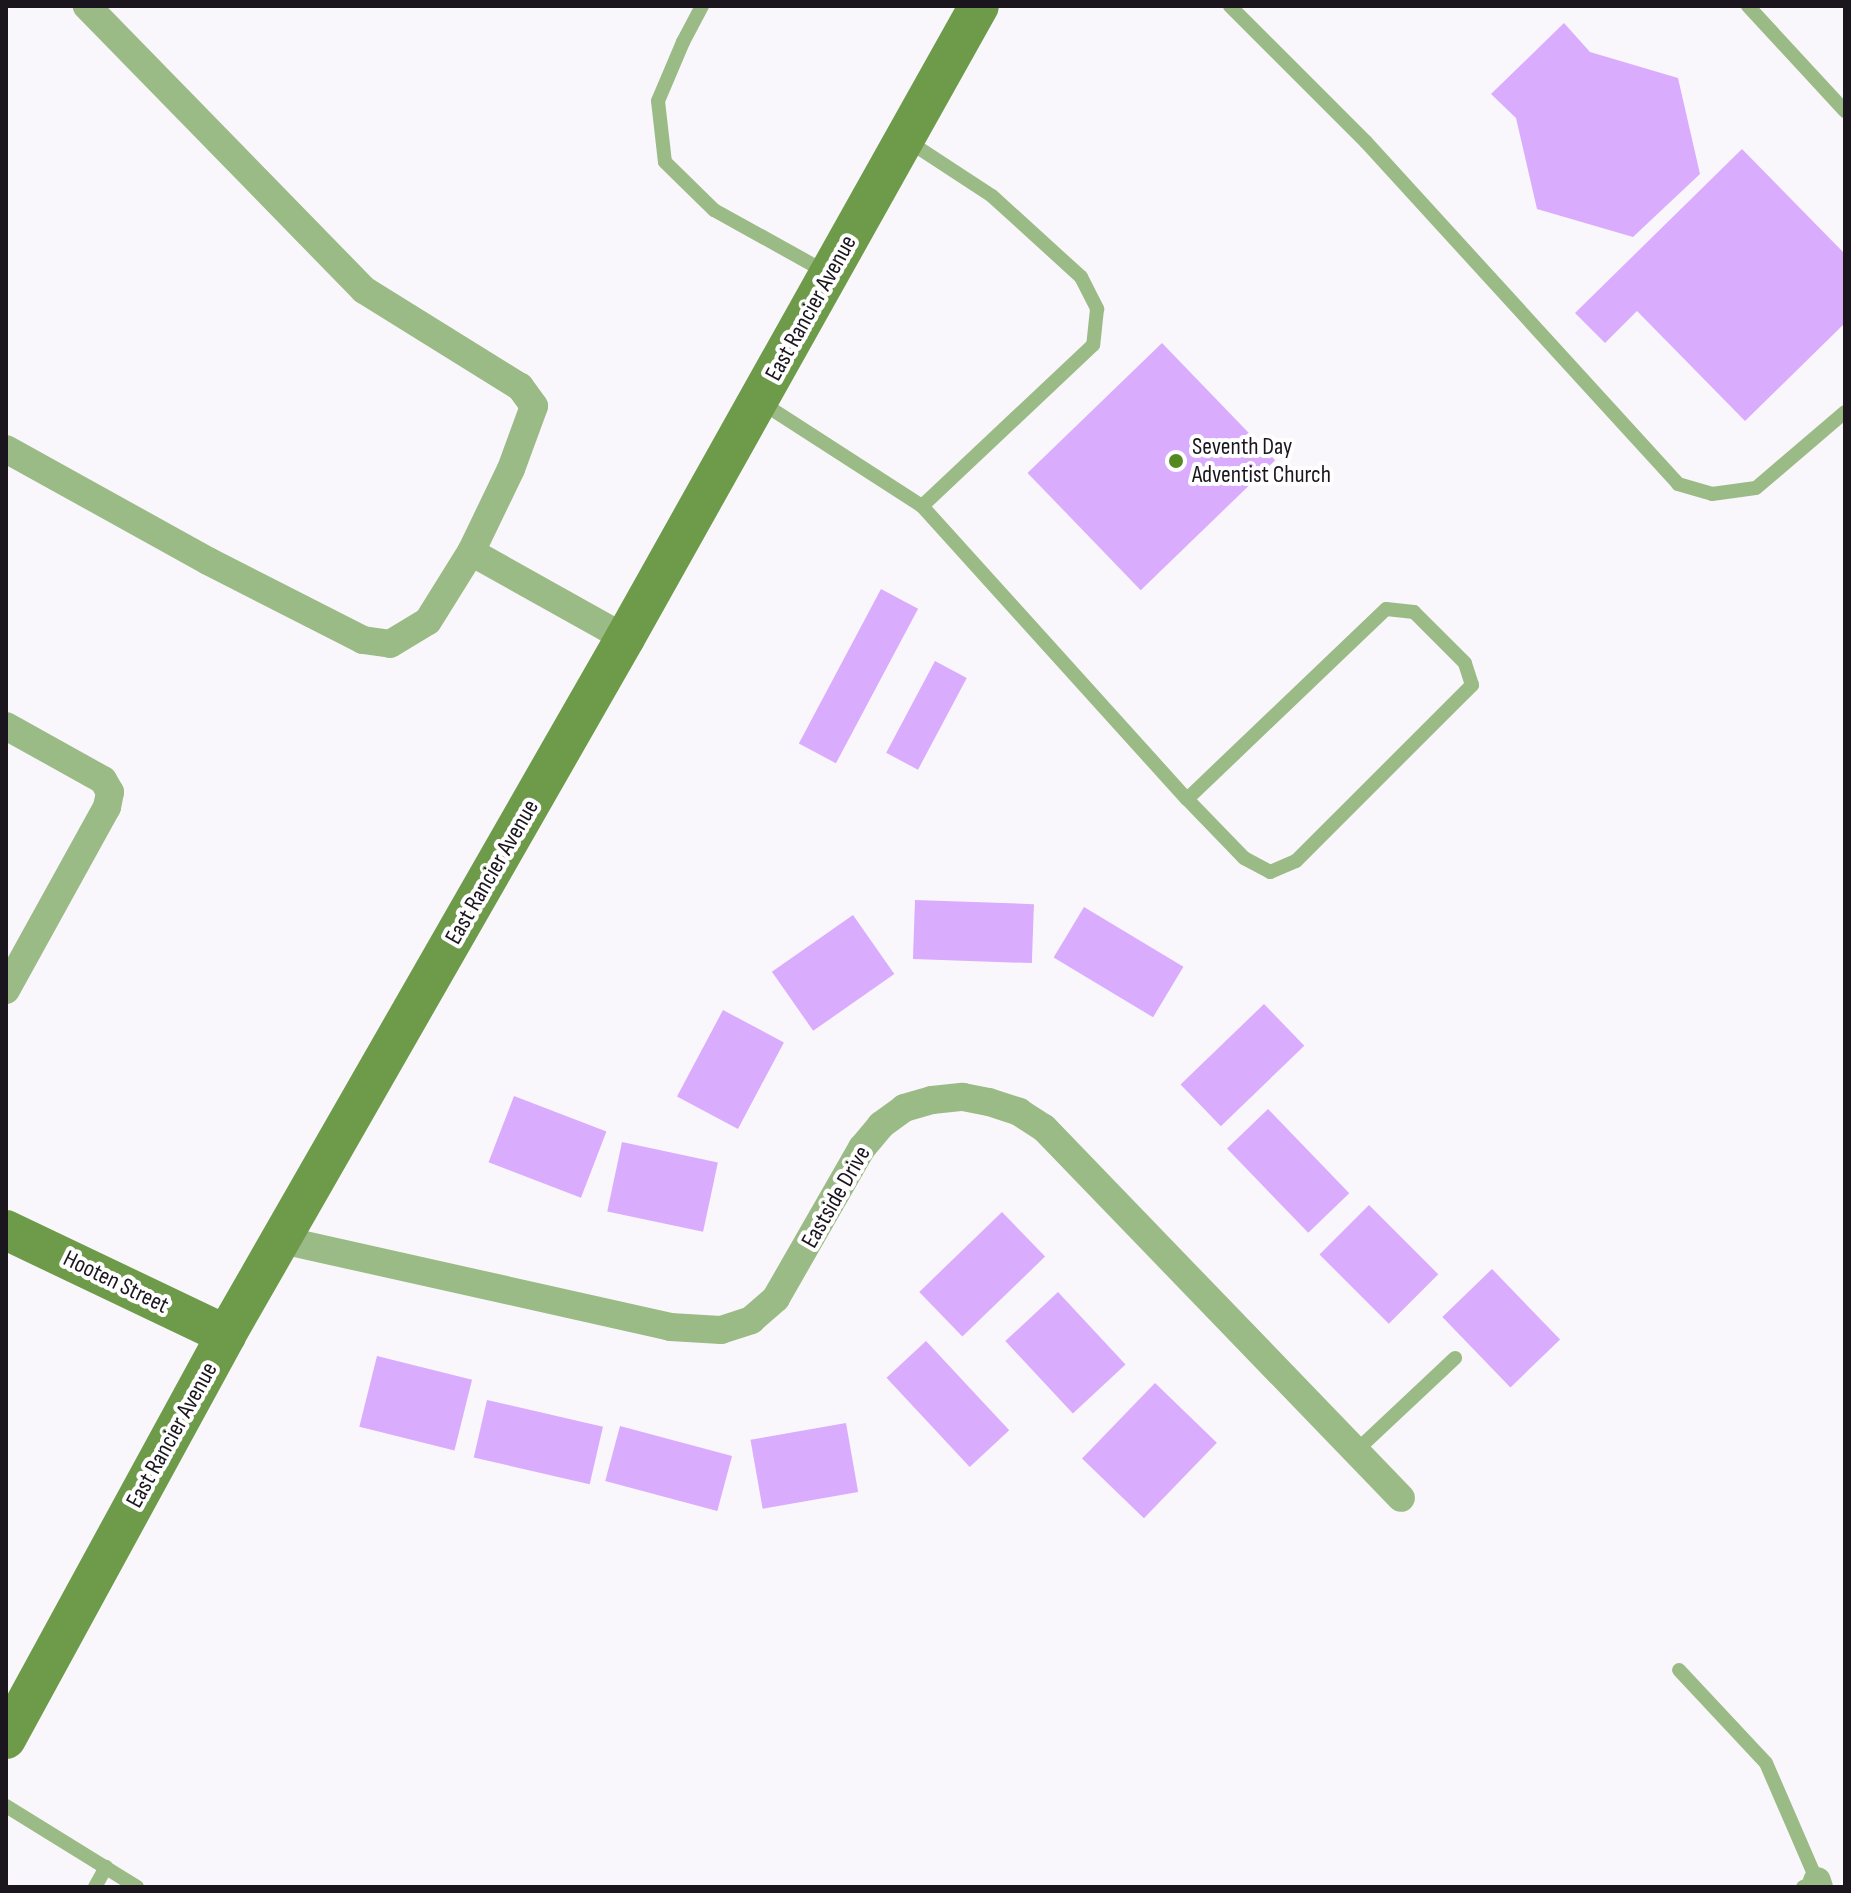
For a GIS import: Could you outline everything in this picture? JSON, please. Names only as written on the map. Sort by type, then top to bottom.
[{"type":"main road","name":"East Rancier Avenue","points":[[11,1717],[625,638],[979,6]]},
{"type":"main road","name":"Hooten Street","points":[[6,1230],[226,1335]]},
{"type":"street","points":[[6,449],[208,561],[363,640],[390,644],[428,621],[471,552],[511,469],[534,406],[520,387],[364,290],[87,6]]},
{"type":"street","points":[[471,552],[625,638]]},
{"type":"street","points":[[6,726],[103,780],[110,792],[107,807],[6,990]]},
{"type":"street","name":"Eastside Drive","points":[[282,1240],[670,1327],[721,1330],[751,1320],[776,1298],[862,1148],[881,1125],[904,1108],[932,1100],[963,1097],[1019,1112],[1044,1128],[1401,1498]]},
{"type":"lane","points":[[702,6],[658,101],[665,162],[714,210],[830,274]]},
{"type":"lane","points":[[1230,6],[1366,142],[1678,484],[1712,494],[1756,488],[1845,412]]},
{"type":"lane","points":[[1748,6],[1845,111]]},
{"type":"lane","points":[[905,139],[992,196],[1081,277],[1097,309],[1093,345],[922,506]]},
{"type":"lane","points":[[759,401],[922,506],[1187,799],[1244,858],[1270,872],[1296,861],[1472,685],[1465,663],[1414,612],[1386,609],[1187,799]]},
{"type":"lane","points":[[1356,1451],[1455,1358]]},
{"type":"lane","points":[[1679,1670],[1766,1763],[1813,1885]]},
{"type":"lane","points":[[6,1806],[137,1887]]},
{"type":"lane","points":[[95,1887],[106,1867]]},
{"type":"building","points":[[1564,23],[1590,52],[1678,78],[1700,174],[1633,237],[1537,209],[1516,118],[1491,94]]},
{"type":"building","points":[[1742,149],[1845,254],[1845,323],[1745,421],[1637,311],[1605,343],[1575,313]]},
{"type":"building","points":[[1162,343],[1275,460],[1141,590],[1027,473]]},
{"type":"building","points":[[881,589],[918,609],[836,763],[799,744]]},
{"type":"building","points":[[935,661],[967,678],[918,770],[886,753]]},
{"type":"building","points":[[915,900],[1034,904],[1032,963],[913,959]]},
{"type":"building","points":[[1084,907],[1183,967],[1153,1017],[1054,958]]},
{"type":"building","points":[[853,915],[894,974],[813,1031],[772,972]]},
{"type":"building","points":[[1264,1004],[1304,1046],[1221,1126],[1181,1085]]},
{"type":"building","points":[[723,1010],[784,1042],[738,1129],[677,1097]]},
{"type":"building","points":[[514,1096],[606,1131],[581,1198],[489,1162]]},
{"type":"building","points":[[1268,1109],[1349,1193],[1308,1233],[1227,1149]]},
{"type":"building","points":[[622,1142],[718,1162],[703,1232],[607,1211]]},
{"type":"building","points":[[1369,1205],[1438,1274],[1389,1324],[1320,1254]]},
{"type":"building","points":[[1002,1212],[1045,1257],[962,1336],[919,1292]]},
{"type":"building","points":[[1492,1269],[1560,1339],[1510,1387],[1442,1317]]},
{"type":"building","points":[[1058,1292],[1126,1364],[1073,1414],[1005,1341]]},
{"type":"building","points":[[926,1341],[1009,1430],[970,1467],[887,1378]]},
{"type":"building","points":[[377,1356],[472,1380],[454,1451],[359,1427]]},
{"type":"building","points":[[1155,1383],[1217,1443],[1144,1518],[1082,1459]]},
{"type":"building","points":[[487,1400],[603,1427],[590,1484],[474,1457]]},
{"type":"building","points":[[846,1423],[858,1492],[763,1509],[750,1440]]},
{"type":"building","points":[[620,1426],[732,1456],[717,1511],[605,1481]]},
{"type":"place","name":"Seventh Day Adventist Church","points":[[1176,461]]}]
